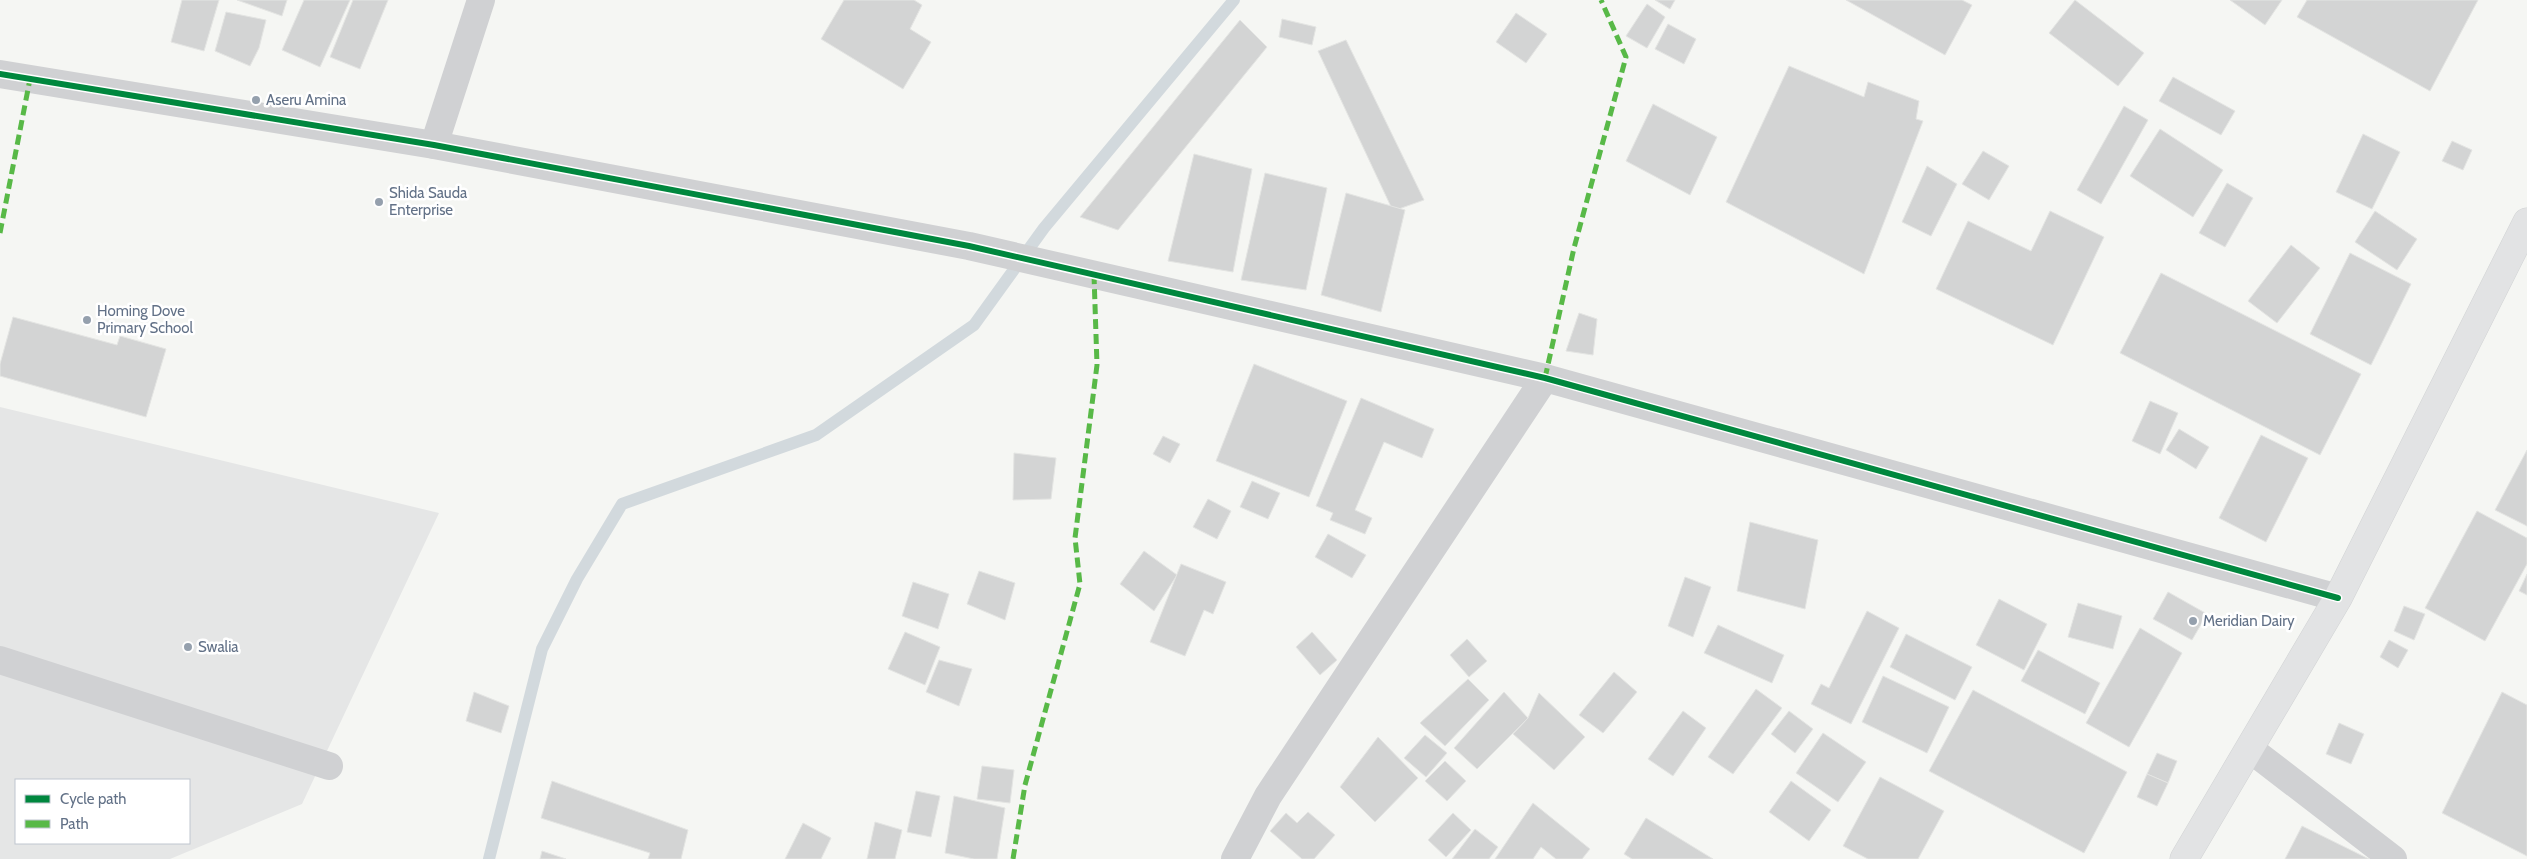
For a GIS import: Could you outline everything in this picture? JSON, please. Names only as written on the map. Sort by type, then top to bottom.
[{"type":"main road","points":[[2184,859],[2338,598],[2527,222]]},
{"type":"street","points":[[434,145],[481,0]]},
{"type":"street","points":[[0,74],[434,145],[969,246],[1545,378],[2338,598]]},
{"type":"street","points":[[1235,859],[1268,796],[1545,378]]},
{"type":"street","points":[[0,660],[329,766]]},
{"type":"street","points":[[2250,749],[2393,859]]},
{"type":"shaded area","name":"Swalia","points":[[0,407],[439,513],[302,804],[170,859],[0,859]]},
{"type":"building","points":[[182,0],[219,0],[204,51],[171,42]]},
{"type":"building","points":[[237,0],[287,0],[282,16]]},
{"type":"building","points":[[304,0],[350,0],[320,67],[282,50]]},
{"type":"building","points":[[353,0],[388,0],[360,69],[330,57]]},
{"type":"building","points":[[844,0],[914,0],[922,5],[910,29],[931,42],[903,89],[821,39]]},
{"type":"building","points":[[1655,0],[1675,0],[1670,9]]},
{"type":"building","points":[[1846,0],[1962,0],[1972,5],[1945,55]]},
{"type":"building","points":[[2075,0],[2144,53],[2118,86],[2049,33]]},
{"type":"building","points":[[2230,0],[2282,0],[2265,25]]},
{"type":"building","points":[[2307,0],[2478,0],[2430,91],[2297,17]]},
{"type":"building","points":[[1647,4],[1665,17],[1647,48],[1626,36]]},
{"type":"building","points":[[226,12],[266,20],[259,48],[250,66],[215,51]]},
{"type":"building","points":[[1516,13],[1547,34],[1526,63],[1496,42]]},
{"type":"building","points":[[1282,19],[1316,27],[1312,45],[1279,37]]},
{"type":"building","points":[[1240,20],[1267,47],[1118,230],[1080,217]]},
{"type":"building","points":[[1668,24],[1696,39],[1684,64],[1655,49]]},
{"type":"building","points":[[1346,40],[1424,200],[1393,211],[1318,51]]},
{"type":"building","points":[[1789,66],[1864,97],[1868,82],[1919,101],[1916,119],[1923,121],[1864,274],[1726,202]]},
{"type":"building","points":[[2173,77],[2235,111],[2221,135],[2159,101]]},
{"type":"building","points":[[1653,104],[1717,137],[1690,195],[1626,161]]},
{"type":"building","points":[[2124,106],[2148,120],[2101,204],[2077,190]]},
{"type":"building","points":[[2160,129],[2223,170],[2193,217],[2130,176]]},
{"type":"building","points":[[2363,134],[2400,152],[2372,209],[2336,192]]},
{"type":"building","points":[[2452,141],[2472,150],[2463,170],[2442,161]]},
{"type":"building","points":[[1983,151],[2009,166],[1989,200],[1962,184]]},
{"type":"building","points":[[1194,154],[1252,169],[1233,272],[1168,261]]},
{"type":"building","points":[[1927,166],[1957,184],[1931,236],[1902,222]]},
{"type":"building","points":[[1265,173],[1327,188],[1306,290],[1241,280]]},
{"type":"building","points":[[2227,183],[2253,198],[2225,247],[2199,233]]},
{"type":"building","points":[[1346,193],[1405,210],[1381,312],[1321,295]]},
{"type":"building","points":[[2050,211],[2104,237],[2053,345],[1936,289],[1968,221],[2031,251]]},
{"type":"building","points":[[2375,211],[2417,239],[2397,270],[2355,242]]},
{"type":"building","points":[[2291,245],[2320,268],[2277,323],[2248,301]]},
{"type":"building","points":[[2350,253],[2411,284],[2371,365],[2310,334]]},
{"type":"building","points":[[2161,273],[2361,374],[2320,455],[2120,353]]},
{"type":"building","points":[[1579,313],[1597,319],[1593,355],[1566,351]]},
{"type":"building","points":[[13,317],[117,345],[120,336],[166,349],[146,417],[0,376],[0,364]]},
{"type":"building","points":[[1254,364],[1347,401],[1309,497],[1216,461]]},
{"type":"building","points":[[1361,398],[1434,429],[1422,458],[1384,442],[1355,510],[1372,518],[1365,534],[1330,520],[1333,513],[1316,506]]},
{"type":"building","points":[[2150,401],[2178,413],[2160,454],[2132,441]]},
{"type":"building","points":[[2179,429],[2209,447],[2196,469],[2166,450]]},
{"type":"building","points":[[2261,435],[2308,458],[2266,542],[2219,518]]},
{"type":"building","points":[[1163,436],[1180,444],[1170,463],[1153,454]]},
{"type":"building","points":[[2527,450],[2527,526],[2495,510]]},
{"type":"building","points":[[1014,453],[1056,458],[1051,499],[1013,500]]},
{"type":"building","points":[[1252,481],[1280,493],[1268,519],[1240,507]]},
{"type":"building","points":[[1208,499],[1231,511],[1217,539],[1193,527]]},
{"type":"building","points":[[2477,511],[2527,538],[2527,564],[2485,641],[2425,608]]},
{"type":"building","points":[[1750,522],[1818,540],[1805,609],[1737,591]]},
{"type":"building","points":[[1328,534],[1366,555],[1352,578],[1315,557]]},
{"type":"building","points":[[1144,551],[1177,575],[1154,611],[1120,584]]},
{"type":"building","points":[[1181,564],[1226,582],[1213,614],[1204,610],[1185,656],[1150,642]]},
{"type":"building","points":[[979,571],[1015,583],[1005,620],[967,604]]},
{"type":"building","points":[[2527,574],[2527,595],[2519,591]]},
{"type":"building","points":[[1685,577],[1711,587],[1693,637],[1668,626]]},
{"type":"building","points":[[913,582],[949,594],[938,629],[902,616]]},
{"type":"building","points":[[2168,592],[2207,614],[2192,640],[2153,619]]},
{"type":"building","points":[[1999,599],[2047,624],[2024,670],[1976,645]]},
{"type":"building","points":[[2078,603],[2122,616],[2113,649],[2068,637]]},
{"type":"building","points":[[2404,606],[2425,614],[2414,640],[2394,631]]},
{"type":"building","points":[[1867,611],[1899,628],[1851,724],[1811,704],[1821,684],[1829,688]]},
{"type":"building","points":[[1718,625],[1784,655],[1772,683],[1704,653]]},
{"type":"building","points":[[2140,628],[2182,653],[2129,747],[2086,723]]},
{"type":"building","points":[[905,632],[940,647],[925,685],[888,669]]},
{"type":"building","points":[[1312,632],[1337,660],[1320,675],[1296,647]]},
{"type":"building","points":[[1906,634],[1972,667],[1955,700],[1890,667]]},
{"type":"building","points":[[1467,639],[1487,661],[1469,677],[1450,655]]},
{"type":"building","points":[[2389,640],[2408,650],[2398,668],[2380,657]]},
{"type":"building","points":[[2038,650],[2100,683],[2085,714],[2021,681]]},
{"type":"building","points":[[939,660],[972,669],[959,706],[926,692]]},
{"type":"building","points":[[1614,672],[1637,692],[1603,733],[1579,715]]},
{"type":"building","points":[[1883,676],[1949,707],[1927,753],[1862,722]]},
{"type":"building","points":[[1468,679],[1489,700],[1445,746],[1420,723]]},
{"type":"building","points":[[1756,689],[1782,708],[1733,774],[1708,757]]},
{"type":"building","points":[[1973,690],[2127,772],[2084,853],[1929,771]]},
{"type":"building","points":[[474,692],[509,706],[501,733],[466,721]]},
{"type":"building","points":[[1504,692],[1528,718],[1477,769],[1454,748]]},
{"type":"building","points":[[2502,692],[2527,705],[2527,856],[2442,813]]},
{"type":"building","points":[[1539,693],[1585,737],[1554,770],[1513,734],[1528,718]]},
{"type":"building","points":[[1683,711],[1706,728],[1673,776],[1648,759]]},
{"type":"building","points":[[1789,711],[1813,729],[1795,753],[1771,734]]},
{"type":"building","points":[[2339,723],[2364,734],[2351,764],[2326,754]]},
{"type":"building","points":[[1823,733],[1866,762],[1838,802],[1796,773]]},
{"type":"building","points":[[1425,735],[1447,753],[1426,777],[1404,758]]},
{"type":"building","points":[[1378,737],[1418,778],[1375,822],[1340,787]]},
{"type":"building","points":[[2157,753],[2177,761],[2168,783],[2147,774]]},
{"type":"building","points":[[1445,761],[1466,781],[1447,801],[1425,781]]},
{"type":"building","points":[[982,766],[1014,770],[1010,803],[977,799]]},
{"type":"building","points":[[2147,774],[2168,783],[2157,806],[2137,797]]},
{"type":"building","points":[[1880,777],[1944,811],[1918,859],[1868,859],[1843,846]]},
{"type":"building","points":[[552,781],[688,830],[681,859],[648,859],[650,853],[541,818]]},
{"type":"building","points":[[1791,781],[1831,810],[1809,841],[1769,812]]},
{"type":"building","points":[[916,791],[940,796],[931,837],[907,832]]},
{"type":"building","points":[[954,796],[1005,808],[997,859],[974,859],[945,853]]},
{"type":"building","points":[[1533,803],[1590,849],[1582,859],[1556,859],[1541,847],[1533,859],[1495,859]]},
{"type":"building","points":[[1308,812],[1335,835],[1314,859],[1302,859],[1270,831],[1286,813],[1297,823]]},
{"type":"building","points":[[1453,813],[1471,830],[1446,857],[1428,840]]},
{"type":"building","points":[[1646,818],[1713,859],[1632,859],[1624,854]]},
{"type":"building","points":[[875,822],[902,830],[895,859],[867,859]]},
{"type":"building","points":[[803,823],[831,838],[821,859],[785,859]]},
{"type":"building","points":[[2302,826],[2369,859],[2285,859]]},
{"type":"building","points":[[1475,829],[1498,847],[1489,859],[1452,859]]},
{"type":"building","points":[[542,851],[566,859],[540,859]]},
{"type":"waterway","points":[[489,859],[542,649],[577,579],[622,504],[816,435],[974,325],[1044,228],[1234,0]]},
{"type":"marked path","points":[[1545,378],[1574,248],[1626,57],[1601,0]]},
{"type":"marked path","points":[[0,233],[30,79]]},
{"type":"marked path","points":[[1013,859],[1025,785],[1080,584],[1075,538],[1097,365],[1094,275]]},
{"type":"cycle path","points":[[0,74],[434,145],[969,246],[1545,378],[2338,598]]},
{"type":"place","name":"Aseru Amina","points":[[256,100]]},
{"type":"place","name":"Shida Sauda Enterprise","points":[[379,202]]},
{"type":"place","name":"Homing Dove Primary School","points":[[87,320]]},
{"type":"place","name":"Meridian Dairy","points":[[2193,621]]},
{"type":"place","name":"Swalia","points":[[188,647]]}]
